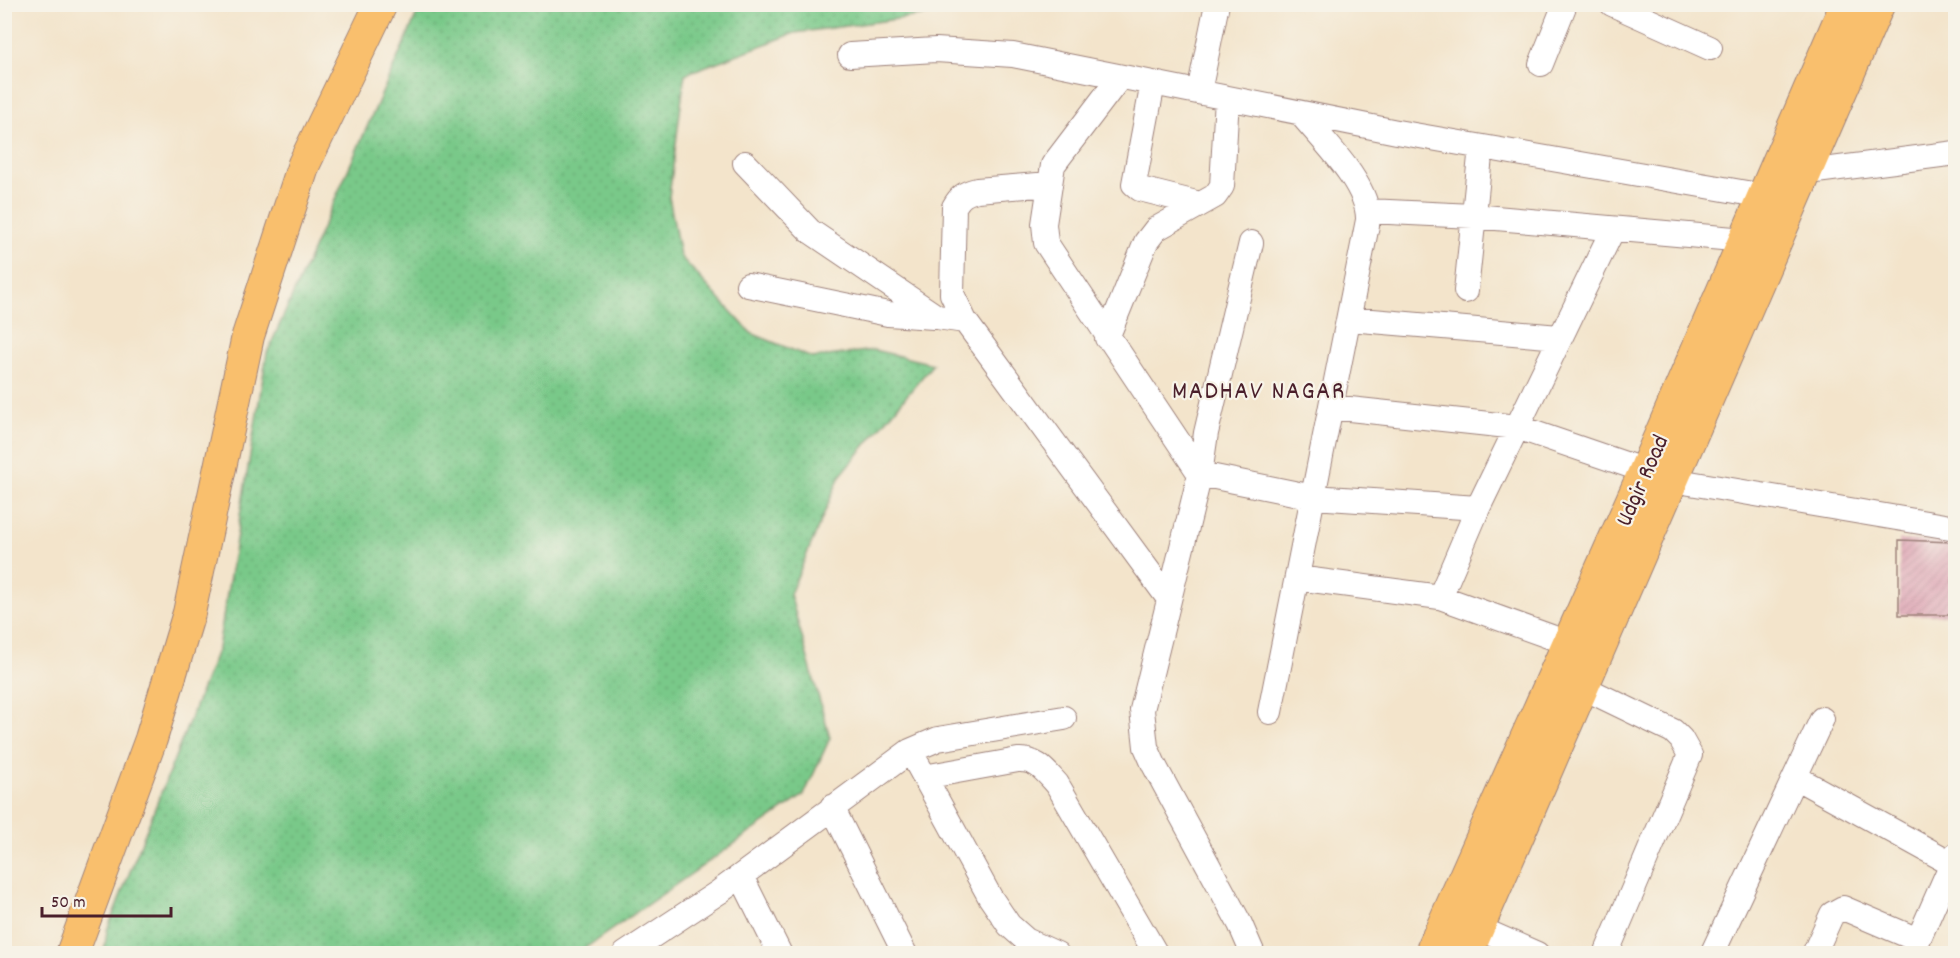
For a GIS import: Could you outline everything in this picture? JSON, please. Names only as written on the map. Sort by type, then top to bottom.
[{"type":"highway","name":"Udgir Road","points":[[1472,941],[1582,687],[1746,240],[1847,4]]},
{"type":"highway","name":"Udgir Road","points":[[1431,954],[1568,643],[1659,476],[1804,173],[1878,4]]},
{"type":"main road","points":[[72,954],[151,739],[189,613],[248,336],[304,164],[381,4]]},
{"type":"street","points":[[1199,93],[1217,4]]},
{"type":"street","points":[[1541,64],[1566,4]]},
{"type":"street","points":[[1612,4],[1710,48]]},
{"type":"street","points":[[850,55],[936,50],[1013,55],[1481,147],[1768,186],[1804,173],[1956,153]]},
{"type":"street","points":[[1120,76],[1053,165],[1044,224],[1046,243],[1107,338],[1200,474],[1313,497],[1478,508]]},
{"type":"street","points":[[1153,83],[1134,184],[1140,189],[1200,204]]},
{"type":"street","points":[[1107,338],[1146,242],[1164,223],[1215,196],[1222,186],[1227,98]]},
{"type":"street","points":[[1270,712],[1368,211],[1360,188],[1300,113]]},
{"type":"street","points":[[1466,291],[1481,147]]},
{"type":"street","points":[[745,163],[810,231],[937,317]]},
{"type":"street","points":[[1050,184],[977,189],[965,192],[954,207],[952,294],[965,321],[1169,599]]},
{"type":"street","points":[[1368,211],[1473,216],[1746,240]]},
{"type":"street","points":[[1440,597],[1516,427],[1613,229]]},
{"type":"street","points":[[1251,243],[1206,433],[1200,474],[1142,710],[1146,747],[1240,924],[1253,954]]},
{"type":"street","points":[[748,285],[888,314],[965,321]]},
{"type":"street","points":[[1348,319],[1559,337]]},
{"type":"street","points":[[1331,407],[1516,427],[1659,476],[1956,528]]},
{"type":"street","points":[[1297,578],[1440,597],[1568,643]]},
{"type":"street","points":[[1582,687],[1672,731],[1681,739],[1690,755],[1606,954]]},
{"type":"street","points":[[637,950],[910,751],[939,740],[1064,718]]},
{"type":"street","points":[[1712,954],[1822,719]]},
{"type":"street","points":[[910,751],[990,897],[1009,925],[1026,940],[1057,954]]},
{"type":"street","points":[[924,777],[1018,760],[1034,762],[1042,768],[1057,784],[1156,954]]},
{"type":"street","points":[[1795,777],[1953,859],[1915,947],[1843,908],[1832,914],[1814,954]]},
{"type":"street","points":[[832,807],[904,954]]},
{"type":"street","points":[[741,876],[780,954]]},
{"type":"street","points":[[1455,899],[1472,941],[1537,954]]},
{"type":"green space","points":[[421,5],[979,5],[977,8],[795,33],[685,74],[669,197],[680,256],[751,333],[812,358],[874,350],[933,364],[840,476],[790,594],[830,738],[804,795],[578,953],[104,953],[107,930],[218,648],[267,353]]},
{"type":"building","points":[[1899,540],[1952,542],[1953,615],[1899,615]]},
{"type":"district","name":"MADHAV NAGAR","points":[[1259,389]]}]
